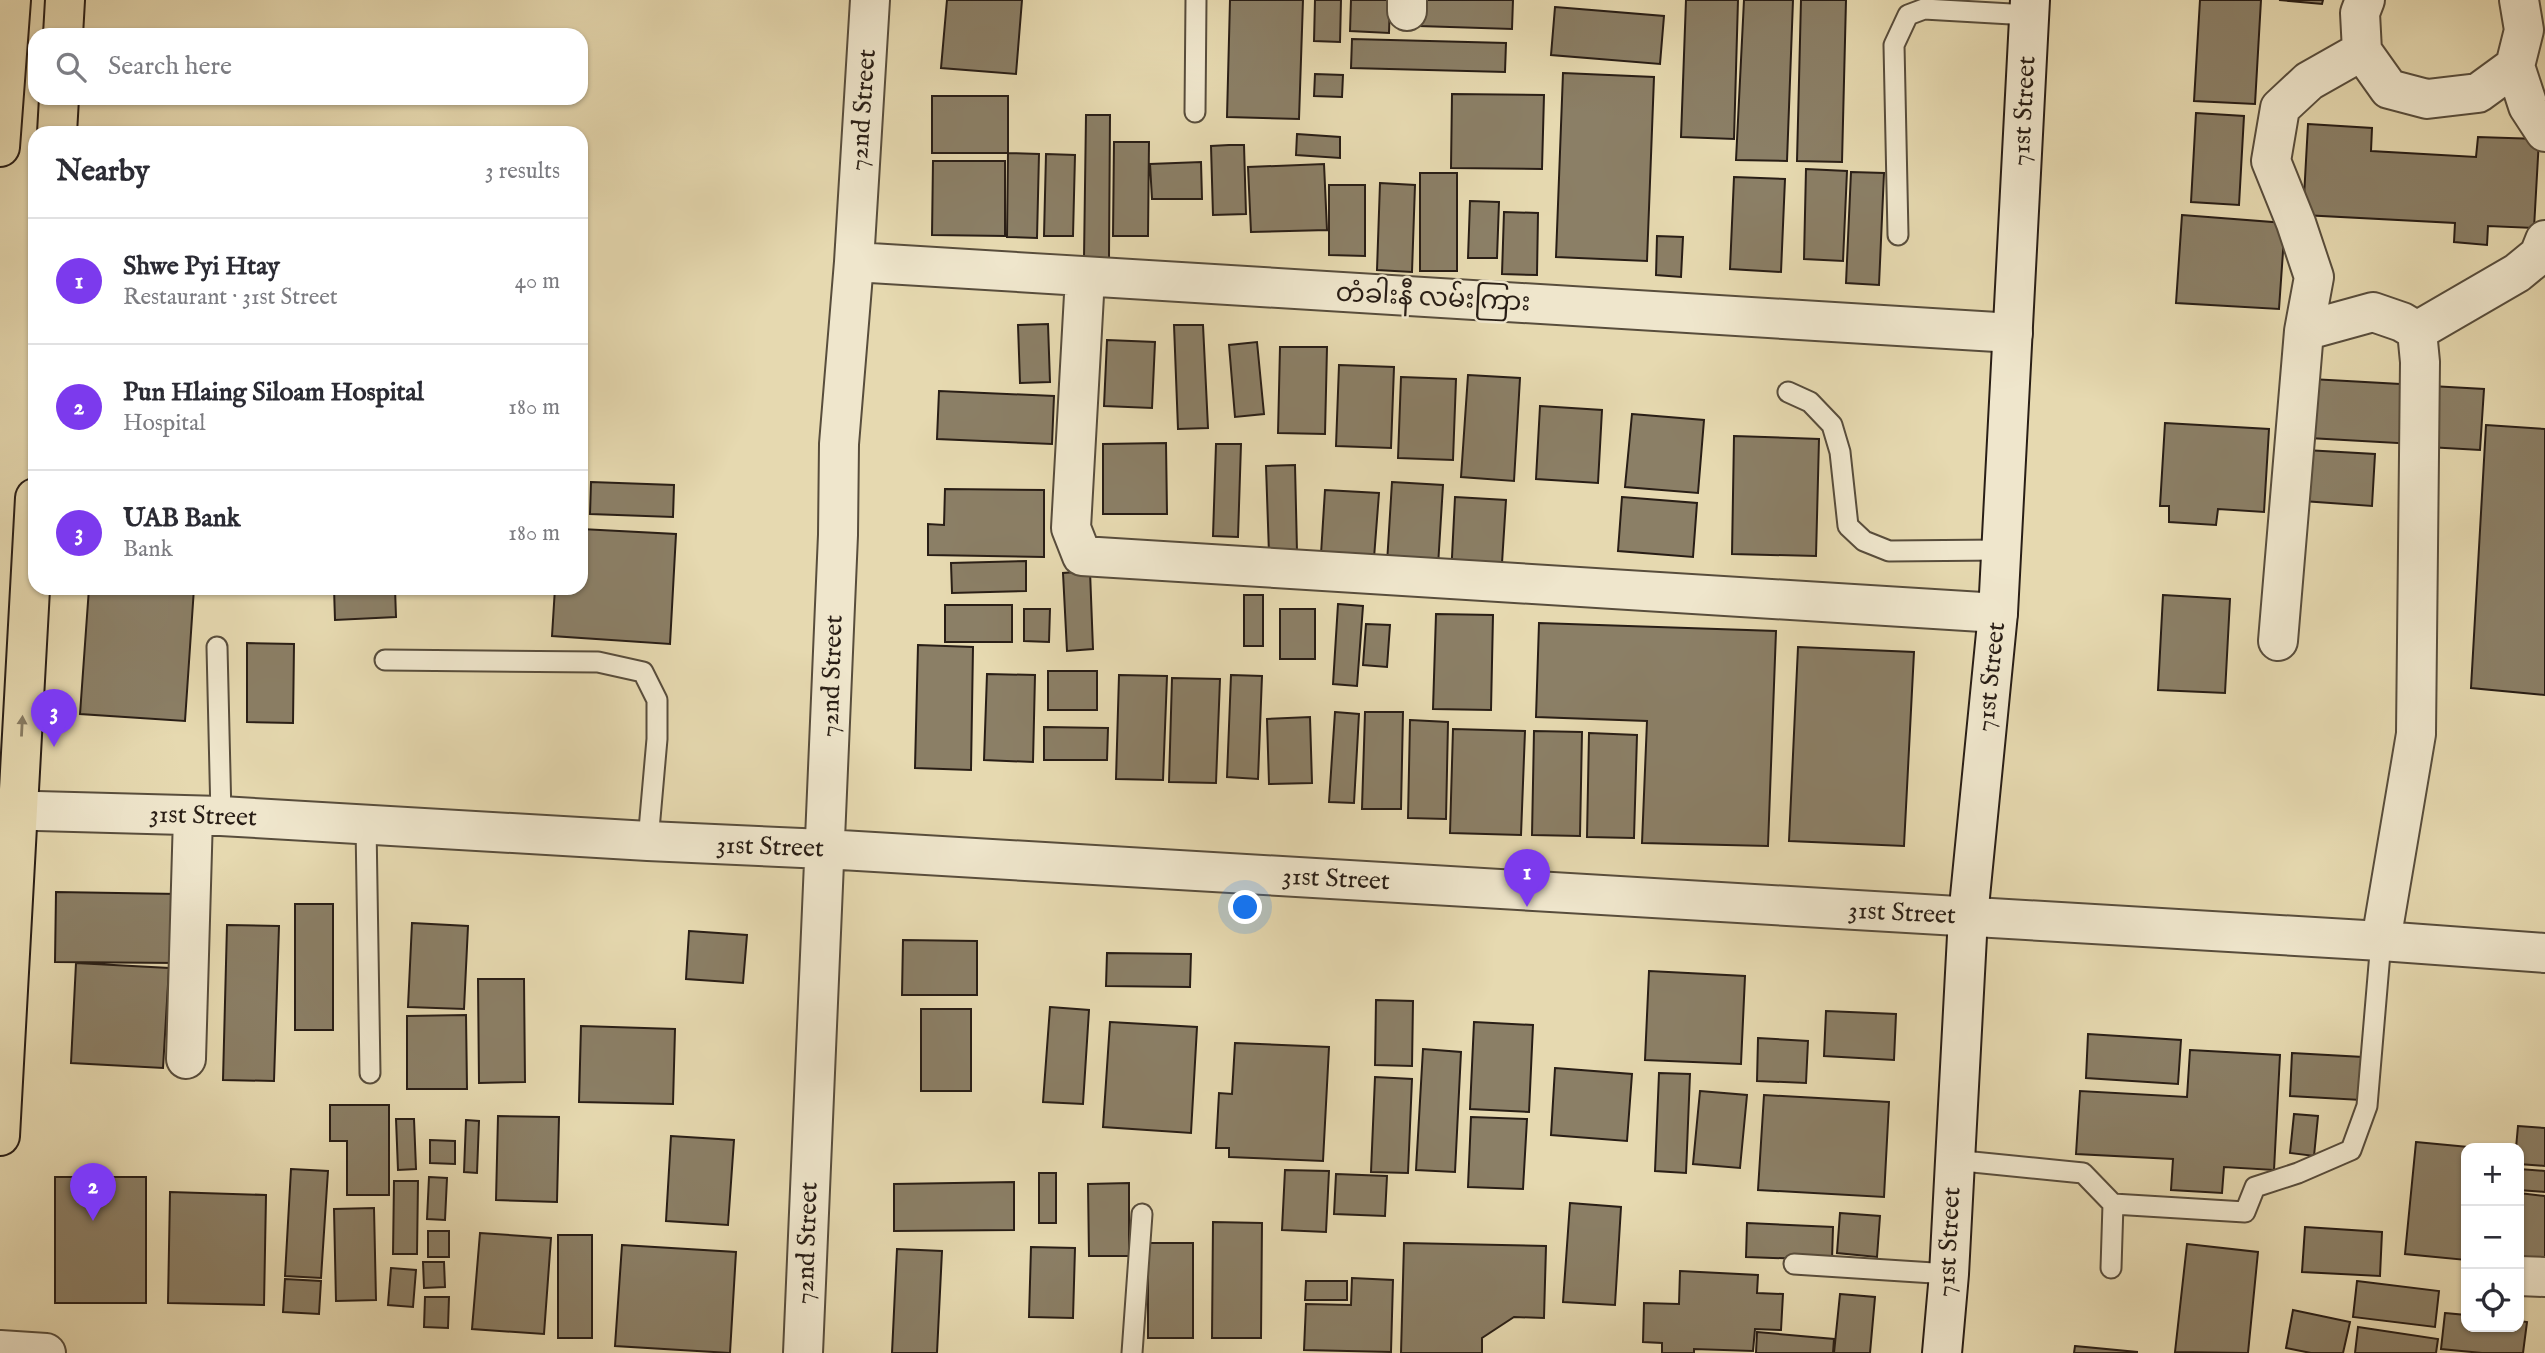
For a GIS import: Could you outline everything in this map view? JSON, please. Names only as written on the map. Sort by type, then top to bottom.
[{"type":"main road","points":[[0,148],[11,0]]},
{"type":"main road","points":[[63,28],[65,0]]},
{"type":"main road","points":[[57,126],[59,105]]},
{"type":"main road","points":[[0,1136],[9,809],[28,582]]},
{"type":"street","name":"72nd Street","points":[[803,1353],[838,535],[839,444],[854,262],[870,0]]},
{"type":"street","points":[[2365,0],[2360,13],[2362,51],[2389,89],[2427,99],[2478,93],[2515,66]]},
{"type":"street","points":[[2528,6],[2515,66],[2528,106],[2545,132]]},
{"type":"street","name":"71st Street","points":[[1942,1353],[1949,1274],[1968,916],[1998,613],[2030,7]]},
{"type":"street","points":[[2278,641],[2304,331],[2314,277],[2297,223],[2271,161],[2280,108],[2309,81],[2362,51]]},
{"type":"street","points":[[2417,331],[2517,273],[2539,255],[2545,240]]},
{"type":"street","name":"တံခါးနီ လမ်းကြား","points":[[854,262],[2013,333]]},
{"type":"street","points":[[1085,277],[1071,528],[1082,556],[1998,613]]},
{"type":"street","points":[[2304,331],[2373,312],[2402,322],[2417,331]]},
{"type":"street","points":[[2381,941],[2416,734],[2420,362],[2417,331]]},
{"type":"street","name":"31st Street","points":[[9,809],[207,816],[824,849],[1968,916],[2545,953]]},
{"type":"street","points":[[186,1059],[207,816]]},
{"type":"street","points":[[2524,1276],[2545,1277]]},
{"type":"street","points":[[0,1350],[46,1353]]},
{"type":"lane","points":[[1195,112],[1196,0]]},
{"type":"lane","points":[[1898,235],[1894,45],[1908,15],[1924,9],[2030,7]]},
{"type":"lane","points":[[1788,392],[1810,402],[1832,425],[1840,452],[1848,526],[1864,541],[1889,551],[2000,550]]},
{"type":"lane","points":[[207,816],[217,647]]},
{"type":"lane","points":[[385,660],[598,662],[643,672],[657,700],[657,739],[648,841]]},
{"type":"lane","points":[[366,825],[370,1073]]},
{"type":"lane","points":[[1954,1160],[2084,1173],[2113,1204],[2245,1212],[2255,1187],[2298,1173],[2351,1150],[2367,1105],[2381,941]]},
{"type":"lane","points":[[2111,1268],[2113,1204]]},
{"type":"lane","points":[[1132,1353],[1142,1214]]},
{"type":"lane","points":[[1794,1264],[1949,1274]]},
{"type":"building","points":[[947,0],[1022,0],[1016,74],[941,68]]},
{"type":"building","points":[[1230,0],[1303,0],[1299,119],[1227,117]]},
{"type":"building","points":[[1315,0],[1341,0],[1340,42],[1314,41]]},
{"type":"building","points":[[1351,0],[1390,0],[1389,33],[1350,31]]},
{"type":"building","points":[[1420,0],[1513,0],[1512,29],[1419,26]]},
{"type":"building","points":[[1686,0],[1738,0],[1734,139],[1681,137]]},
{"type":"building","points":[[1744,0],[1793,0],[1787,161],[1736,160]]},
{"type":"building","points":[[1801,0],[1846,0],[1842,162],[1797,161]]},
{"type":"building","points":[[2200,0],[2261,0],[2255,104],[2194,101]]},
{"type":"building","points":[[2279,0],[2323,0],[2322,4]]},
{"type":"building","points":[[1555,7],[1664,16],[1660,64],[1551,55]]},
{"type":"building","points":[[1352,39],[1506,43],[1505,72],[1351,68]]},
{"type":"building","points":[[1563,73],[1654,77],[1647,261],[1556,257]]},
{"type":"building","points":[[1315,74],[1343,75],[1342,97],[1314,96]]},
{"type":"building","points":[[1452,94],[1544,95],[1542,169],[1451,168]]},
{"type":"building","points":[[932,96],[1008,96],[1008,153],[932,153]]},
{"type":"building","points":[[2196,113],[2244,116],[2239,205],[2191,202]]},
{"type":"building","points":[[1086,115],[1110,115],[1109,258],[1084,258]]},
{"type":"building","points":[[2308,124],[2372,128],[2371,151],[2476,157],[2478,137],[2539,139],[2534,228],[2488,226],[2487,245],[2454,242],[2455,223],[2303,215]]},
{"type":"building","points":[[1297,134],[1340,137],[1340,158],[1296,155]]},
{"type":"building","points":[[1114,142],[1149,142],[1148,236],[1113,236]]},
{"type":"building","points":[[1244,145],[1246,214],[1213,215],[1211,146]]},
{"type":"building","points":[[1008,153],[1039,154],[1037,238],[1007,237]]},
{"type":"building","points":[[1046,154],[1075,155],[1073,236],[1044,236]]},
{"type":"building","points":[[933,161],[1005,161],[1005,236],[932,235]]},
{"type":"building","points":[[1201,162],[1202,199],[1152,199],[1150,164]]},
{"type":"building","points":[[1324,164],[1327,230],[1251,232],[1248,167]]},
{"type":"building","points":[[1806,169],[1847,171],[1843,261],[1804,259]]},
{"type":"building","points":[[1851,172],[1884,173],[1879,285],[1846,283]]},
{"type":"building","points":[[1420,173],[1457,173],[1457,271],[1420,271]]},
{"type":"building","points":[[1734,177],[1785,179],[1781,272],[1730,269]]},
{"type":"building","points":[[1380,183],[1415,185],[1412,272],[1377,270]]},
{"type":"building","points":[[1329,185],[1365,185],[1365,256],[1329,255]]},
{"type":"building","points":[[1470,201],[1499,202],[1497,258],[1468,258]]},
{"type":"building","points":[[1504,212],[1538,213],[1537,275],[1502,274]]},
{"type":"building","points":[[2182,215],[2285,223],[2279,309],[2176,303]]},
{"type":"building","points":[[1657,236],[1683,237],[1681,277],[1656,275]]},
{"type":"building","points":[[1048,324],[1050,382],[1020,383],[1018,325]]},
{"type":"building","points":[[1174,325],[1203,325],[1208,428],[1178,429]]},
{"type":"building","points":[[1107,340],[1155,342],[1152,408],[1104,406]]},
{"type":"building","points":[[1257,342],[1264,414],[1235,417],[1229,345]]},
{"type":"building","points":[[1280,347],[1327,347],[1325,434],[1278,433]]},
{"type":"building","points":[[1339,365],[1394,367],[1391,448],[1336,446]]},
{"type":"building","points":[[1468,375],[1520,378],[1514,481],[1461,477]]},
{"type":"building","points":[[1401,377],[1456,379],[1453,460],[1398,458]]},
{"type":"building","points":[[2311,379],[2418,385],[2415,444],[2309,438]]},
{"type":"building","points":[[2431,386],[2484,389],[2480,450],[2428,447]]},
{"type":"building","points":[[939,391],[1054,396],[1052,444],[937,439]]},
{"type":"building","points":[[1540,406],[1602,410],[1598,483],[1536,479]]},
{"type":"building","points":[[1632,414],[1704,420],[1698,493],[1625,487]]},
{"type":"building","points":[[2165,423],[2269,429],[2264,512],[2218,509],[2216,525],[2169,522],[2169,506],[2160,506]]},
{"type":"building","points":[[2486,425],[2545,429],[2545,695],[2471,688]]},
{"type":"building","points":[[1734,436],[1819,439],[1816,556],[1732,554]]},
{"type":"building","points":[[1166,443],[1167,514],[1103,514],[1103,444]]},
{"type":"building","points":[[1216,444],[1241,444],[1238,537],[1213,536]]},
{"type":"building","points":[[2305,450],[2375,454],[2372,506],[2303,501]]},
{"type":"building","points":[[1295,465],[1297,552],[1269,554],[1266,466]]},
{"type":"building","points":[[591,482],[674,485],[673,517],[590,514]]},
{"type":"building","points":[[1392,482],[1443,485],[1438,566],[1387,563]]},
{"type":"building","points":[[945,489],[1044,490],[1044,557],[928,555],[928,524],[944,525]]},
{"type":"building","points":[[1325,490],[1379,493],[1374,558],[1321,554]]},
{"type":"building","points":[[1455,497],[1506,500],[1501,579],[1451,577]]},
{"type":"building","points":[[1622,497],[1697,503],[1693,557],[1618,551]]},
{"type":"building","points":[[588,529],[676,534],[670,644],[552,636],[555,595],[588,595]]},
{"type":"building","points":[[1026,561],[1026,591],[952,593],[951,563]]},
{"type":"building","points":[[1090,571],[1093,649],[1067,651],[1063,573]]},
{"type":"building","points":[[88,595],[194,595],[185,721],[80,714]]},
{"type":"building","points":[[334,595],[395,595],[396,617],[335,620]]},
{"type":"building","points":[[1244,595],[1263,595],[1263,646],[1244,646]]},
{"type":"building","points":[[2163,595],[2230,599],[2225,693],[2158,690]]},
{"type":"building","points":[[1338,604],[1363,606],[1357,686],[1333,684]]},
{"type":"building","points":[[945,605],[1012,605],[1012,642],[945,642]]},
{"type":"building","points":[[1024,609],[1050,609],[1049,642],[1024,641]]},
{"type":"building","points":[[1280,609],[1315,609],[1315,659],[1280,659]]},
{"type":"building","points":[[1436,614],[1493,615],[1491,710],[1433,709]]},
{"type":"building","points":[[1539,623],[1776,631],[1768,846],[1642,843],[1647,721],[1536,717]]},
{"type":"building","points":[[1366,624],[1390,625],[1387,667],[1363,665]]},
{"type":"building","points":[[247,643],[294,644],[293,723],[247,722]]},
{"type":"building","points":[[918,645],[973,647],[971,770],[915,768]]},
{"type":"building","points":[[1798,647],[1914,652],[1904,846],[1789,841]]},
{"type":"building","points":[[1048,671],[1097,671],[1097,710],[1048,710]]},
{"type":"building","points":[[987,674],[1035,675],[1033,762],[984,760]]},
{"type":"building","points":[[1119,675],[1167,676],[1163,780],[1116,779]]},
{"type":"building","points":[[1231,675],[1262,676],[1258,779],[1227,777]]},
{"type":"building","points":[[1172,678],[1220,679],[1216,783],[1169,782]]},
{"type":"building","points":[[1335,712],[1359,714],[1354,803],[1329,802]]},
{"type":"building","points":[[1365,712],[1403,712],[1401,809],[1362,809]]},
{"type":"building","points":[[1310,717],[1312,783],[1269,784],[1267,719]]},
{"type":"building","points":[[1410,720],[1448,722],[1446,819],[1408,818]]},
{"type":"building","points":[[1044,727],[1108,728],[1107,760],[1044,760]]},
{"type":"building","points":[[1453,729],[1525,731],[1521,835],[1450,833]]},
{"type":"building","points":[[1534,731],[1582,732],[1580,836],[1532,835]]},
{"type":"building","points":[[1589,733],[1637,735],[1634,838],[1587,837]]},
{"type":"building","points":[[56,892],[179,894],[178,963],[55,962]]},
{"type":"building","points":[[295,904],[333,904],[333,1030],[295,1030]]},
{"type":"building","points":[[412,923],[468,926],[464,1009],[408,1007]]},
{"type":"building","points":[[227,925],[279,926],[274,1081],[223,1080]]},
{"type":"building","points":[[689,931],[747,935],[743,983],[686,979]]},
{"type":"building","points":[[903,940],[977,941],[977,995],[902,995]]},
{"type":"building","points":[[1107,953],[1191,954],[1190,987],[1106,986]]},
{"type":"building","points":[[76,963],[169,968],[163,1068],[71,1063]]},
{"type":"building","points":[[1649,971],[1745,976],[1741,1064],[1645,1060]]},
{"type":"building","points":[[478,979],[524,979],[525,1082],[479,1083]]},
{"type":"building","points":[[1376,1000],[1413,1001],[1412,1066],[1375,1065]]},
{"type":"building","points":[[1050,1007],[1089,1010],[1083,1104],[1043,1102]]},
{"type":"building","points":[[921,1009],[971,1009],[971,1091],[921,1091]]},
{"type":"building","points":[[1826,1011],[1896,1014],[1894,1060],[1824,1056]]},
{"type":"building","points":[[466,1015],[467,1089],[407,1089],[407,1016]]},
{"type":"building","points":[[1110,1022],[1197,1027],[1191,1133],[1103,1127]]},
{"type":"building","points":[[1474,1022],[1533,1025],[1529,1112],[1470,1109]]},
{"type":"building","points":[[581,1026],[675,1029],[673,1104],[579,1102]]},
{"type":"building","points":[[2088,1034],[2181,1040],[2178,1084],[2086,1078]]},
{"type":"building","points":[[1758,1038],[1808,1041],[1806,1083],[1757,1081]]},
{"type":"building","points":[[1235,1043],[1329,1047],[1323,1161],[1229,1157],[1229,1148],[1216,1148],[1219,1093],[1232,1094]]},
{"type":"building","points":[[1423,1049],[1461,1052],[1455,1172],[1416,1170]]},
{"type":"building","points":[[2190,1050],[2280,1055],[2274,1170],[2224,1167],[2222,1193],[2171,1190],[2173,1159],[2076,1154],[2080,1091],[2187,1097]]},
{"type":"building","points":[[2292,1053],[2363,1057],[2361,1100],[2290,1096]]},
{"type":"building","points":[[1555,1068],[1632,1074],[1627,1141],[1551,1135]]},
{"type":"building","points":[[1659,1073],[1690,1074],[1686,1173],[1655,1171]]},
{"type":"building","points":[[1375,1077],[1412,1079],[1408,1173],[1371,1172]]},
{"type":"building","points":[[1700,1091],[1747,1095],[1740,1168],[1693,1164]]},
{"type":"building","points":[[1764,1095],[1889,1102],[1884,1197],[1758,1190]]},
{"type":"building","points":[[330,1105],[389,1105],[389,1195],[347,1195],[347,1141],[330,1141]]},
{"type":"building","points":[[2294,1114],[2318,1116],[2314,1156],[2290,1153]]},
{"type":"building","points":[[498,1116],[559,1117],[557,1202],[496,1200]]},
{"type":"building","points":[[1471,1117],[1527,1119],[1523,1189],[1468,1187]]},
{"type":"building","points":[[396,1119],[414,1119],[416,1169],[398,1170]]},
{"type":"building","points":[[466,1120],[479,1121],[477,1173],[464,1172]]},
{"type":"building","points":[[2518,1126],[2545,1128],[2545,1166],[2524,1164],[2524,1143],[2516,1143]]},
{"type":"building","points":[[671,1136],[734,1140],[728,1225],[666,1221]]},
{"type":"building","points":[[430,1140],[455,1141],[455,1164],[430,1163]]},
{"type":"building","points":[[2416,1142],[2461,1146],[2461,1260],[2405,1254]]},
{"type":"building","points":[[291,1169],[328,1171],[321,1278],[285,1276]]},
{"type":"building","points":[[2524,1169],[2545,1171],[2545,1192],[2524,1190]]},
{"type":"building","points":[[1285,1170],[1329,1171],[1326,1232],[1282,1230]]},
{"type":"building","points":[[1039,1173],[1056,1173],[1056,1223],[1039,1223]]},
{"type":"building","points":[[1336,1174],[1387,1176],[1385,1216],[1334,1214]]},
{"type":"building","points":[[55,1177],[146,1177],[146,1303],[55,1303]]},
{"type":"building","points":[[429,1177],[447,1178],[445,1220],[427,1219]]},
{"type":"building","points":[[394,1181],[418,1181],[417,1254],[393,1254]]},
{"type":"building","points":[[1014,1182],[1014,1230],[894,1231],[894,1184]]},
{"type":"building","points":[[1129,1183],[1129,1256],[1089,1256],[1088,1184]]},
{"type":"building","points":[[170,1192],[266,1195],[264,1305],[168,1303]]},
{"type":"building","points":[[2524,1194],[2545,1196],[2545,1259],[2524,1257]]},
{"type":"building","points":[[1570,1203],[1621,1207],[1615,1305],[1563,1302]]},
{"type":"building","points":[[374,1208],[376,1300],[336,1301],[334,1209]]},
{"type":"building","points":[[1840,1213],[1880,1216],[1877,1257],[1837,1253]]},
{"type":"building","points":[[1213,1222],[1262,1223],[1261,1338],[1212,1338]]},
{"type":"building","points":[[1747,1223],[1833,1227],[1832,1260],[1746,1257]]},
{"type":"building","points":[[2305,1227],[2382,1232],[2380,1276],[2302,1272]]},
{"type":"building","points":[[428,1231],[449,1231],[449,1257],[428,1257]]},
{"type":"building","points":[[480,1233],[551,1238],[544,1334],[472,1329]]},
{"type":"building","points":[[558,1235],[592,1235],[592,1338],[558,1338]]},
{"type":"building","points":[[1148,1243],[1193,1243],[1193,1338],[1148,1338]]},
{"type":"building","points":[[1404,1243],[1546,1246],[1544,1318],[1514,1317],[1482,1338],[1482,1353],[1401,1353]]},
{"type":"building","points":[[2187,1244],[2258,1252],[2248,1353],[2175,1352]]},
{"type":"building","points":[[622,1245],[736,1252],[730,1353],[615,1346]]},
{"type":"building","points":[[1031,1247],[1075,1248],[1073,1318],[1029,1317]]},
{"type":"building","points":[[897,1249],[942,1251],[937,1353],[892,1353]]},
{"type":"building","points":[[423,1262],[444,1262],[445,1287],[424,1288]]},
{"type":"building","points":[[391,1268],[416,1270],[413,1307],[388,1305]]},
{"type":"building","points":[[1680,1271],[1758,1275],[1757,1293],[1783,1294],[1781,1330],[1755,1329],[1753,1351],[1694,1349],[1694,1353],[1662,1353],[1662,1343],[1643,1342],[1644,1303],[1679,1304]]},
{"type":"building","points":[[1352,1278],[1393,1280],[1391,1352],[1304,1350],[1306,1304],[1351,1305]]},
{"type":"building","points":[[285,1279],[321,1281],[319,1314],[283,1312]]},
{"type":"building","points":[[1306,1281],[1347,1281],[1347,1300],[1305,1300]]},
{"type":"building","points":[[2357,1281],[2439,1291],[2435,1327],[2353,1317]]},
{"type":"building","points":[[1840,1294],[1875,1297],[1870,1353],[1834,1353]]},
{"type":"building","points":[[425,1297],[449,1297],[448,1328],[424,1327]]},
{"type":"building","points":[[2293,1310],[2350,1322],[2343,1353],[2311,1353],[2286,1348]]},
{"type":"building","points":[[2445,1313],[2461,1315],[2461,1332],[2524,1332],[2524,1322],[2527,1322],[2523,1353],[2441,1349]]},
{"type":"building","points":[[2358,1327],[2438,1339],[2436,1353],[2355,1353]]},
{"type":"building","points":[[1757,1332],[1834,1339],[1833,1353],[1756,1353]]},
{"type":"building","points":[[2075,1346],[2137,1352],[2137,1353],[2074,1353]]},
{"type":"place","name":"UAB Bank","points":[[54,747]]},
{"type":"place","name":"Shwe Pyi Htay","points":[[1527,907]]},
{"type":"place","name":"Pun Hlaing Siloam Hospital","points":[[93,1221]]}]
